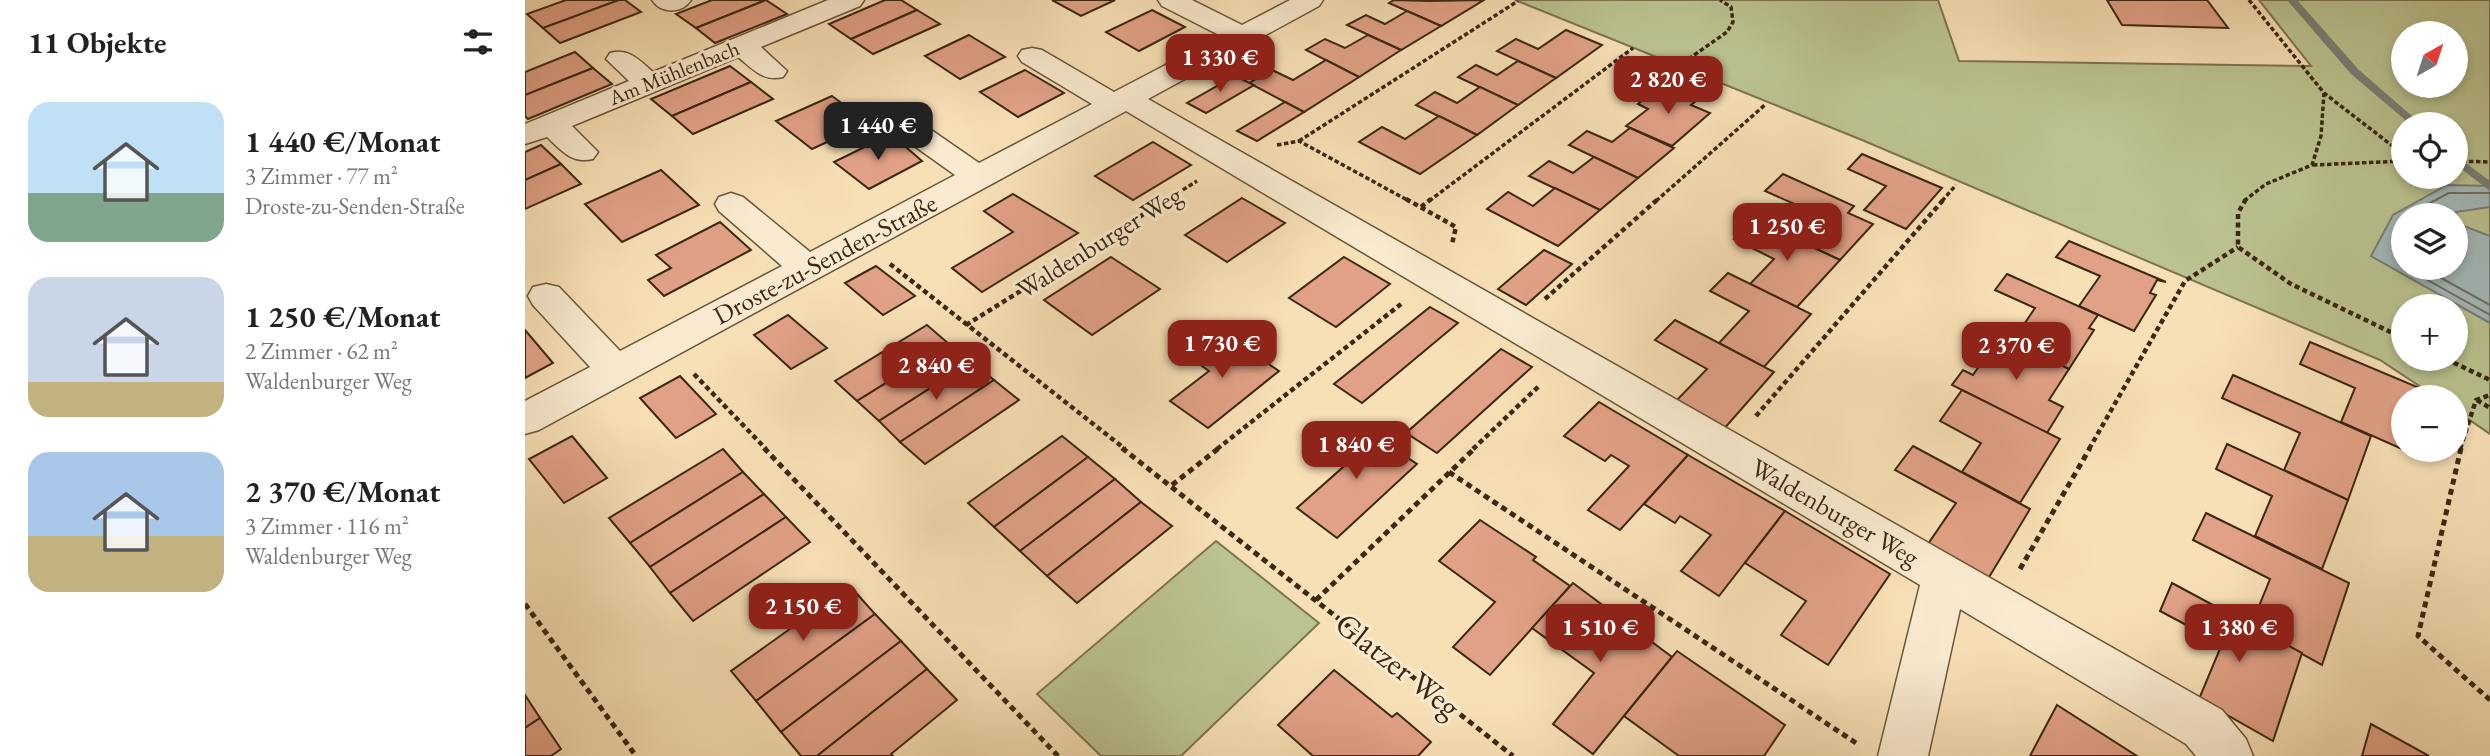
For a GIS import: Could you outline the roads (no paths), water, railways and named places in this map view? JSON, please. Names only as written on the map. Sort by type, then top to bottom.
[{"type":"street","points":[[665,0],[669,3],[678,0]]},
{"type":"street","name":"Am Mühlenbach","points":[[538,129],[741,45],[816,6],[851,0]]},
{"type":"street","points":[[1171,0],[1243,36]]},
{"type":"street","name":"Droste-zu-Senden-Straße","points":[[525,419],[615,370],[806,279],[980,178],[1310,0]]},
{"type":"street","points":[[741,45],[773,71]]},
{"type":"street","name":"Waldenburger Weg","points":[[1032,56],[1232,160],[1945,575],[2204,727],[2228,756]]},
{"type":"street","points":[[620,60],[649,83]]},
{"type":"street","points":[[900,122],[980,178]]},
{"type":"street","points":[[538,129],[582,152]]},
{"type":"street","points":[[731,204],[806,279]]},
{"type":"street","points":[[546,296],[615,370]]},
{"type":"street","points":[[1883,752],[1945,575]]},
{"type":"water","points":[[2490,186],[2490,207],[2468,210],[2468,203],[2415,203],[2440,189]]},
{"type":"water","points":[[2391,219],[2391,267],[2371,256]]},
{"type":"water","points":[[2468,228],[2490,236],[2490,323],[2468,311],[2468,294],[2438,294],[2414,280],[2468,280]]},
{"type":"waterway","points":[[2292,0],[2355,72],[2402,112]]},
{"type":"waterway","points":[[2468,169],[2490,187]]}]
